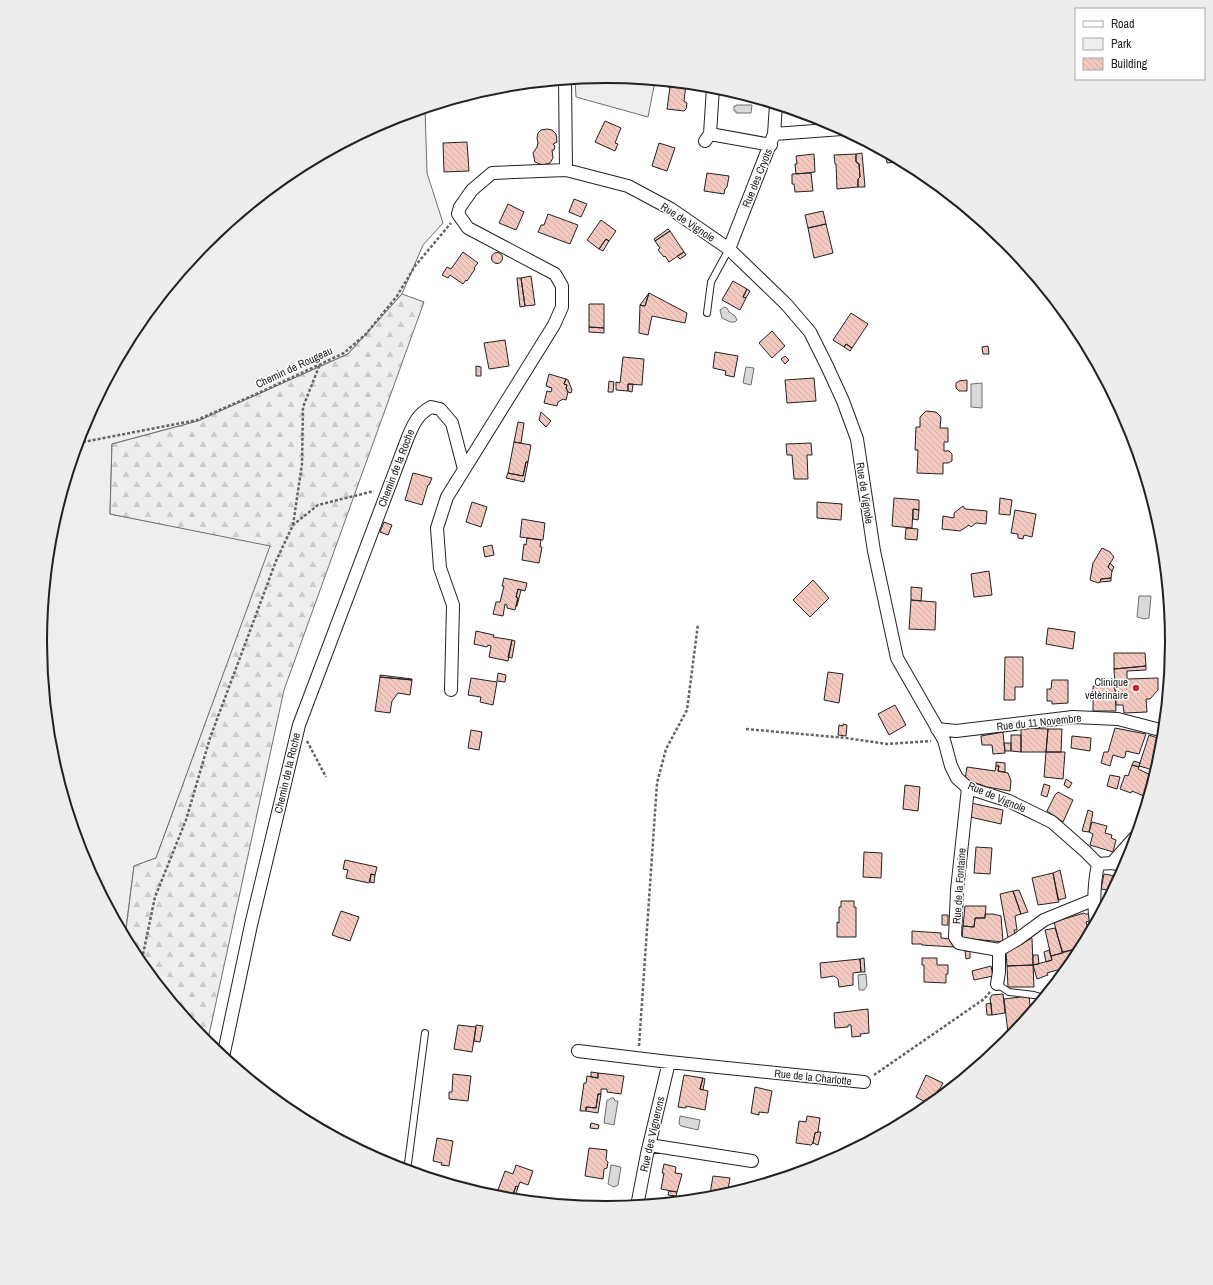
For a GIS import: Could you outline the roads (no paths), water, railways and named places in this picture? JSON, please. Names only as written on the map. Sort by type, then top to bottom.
[{"type":"street","points":[[451,690],[453,604],[440,568],[438,528],[447,498],[554,325],[562,307],[562,286],[555,274],[468,228],[458,214],[460,207],[472,190],[492,173],[566,170],[564,85]]},
{"type":"street","points":[[712,93],[707,138],[773,139],[831,131]]},
{"type":"street","name":"Rue des Cryots","points":[[729,249],[773,139],[776,110]]},
{"type":"street","name":"Rue de Vignole","points":[[566,170],[628,186],[671,209],[729,249],[786,304],[810,332],[843,401],[857,439],[874,551],[897,658],[944,740],[951,766],[957,778],[968,788],[1009,801],[1052,822],[1098,864]]},
{"type":"street","name":"Chemin de la Roche","points":[[224,1050],[251,925],[299,725],[388,488],[415,422],[421,412],[431,407],[440,409],[452,423],[464,469]]},
{"type":"street","name":"Rue du 11 Novembre","points":[[938,729],[956,731],[1074,717],[1118,720],[1159,730]]},
{"type":"street","name":"Rue de la Fontaine","points":[[968,788],[957,890],[955,937],[959,943],[999,950]]},
{"type":"street","points":[[1112,863],[1127,846]]},
{"type":"street","points":[[1095,915],[1093,900],[1098,864],[1112,863],[1119,865]]},
{"type":"street","points":[[997,984],[999,972],[999,950],[1018,939],[1044,920],[1093,900]]},
{"type":"street","name":"Rue de la Charlotte","points":[[578,1051],[864,1082]]},
{"type":"street","name":"Rue des Vignerons","points":[[638,1201],[649,1146],[669,1062]]},
{"type":"street","points":[[649,1146],[752,1161]]},
{"type":"lane","points":[[707,313],[711,282],[729,249]]},
{"type":"lane","points":[[997,984],[1010,992],[1039,996]]},
{"type":"lane","points":[[408,1165],[425,1033]]},
{"type":"place","name":"Clinique vétèrinaire","points":[[1136,688]]}]
